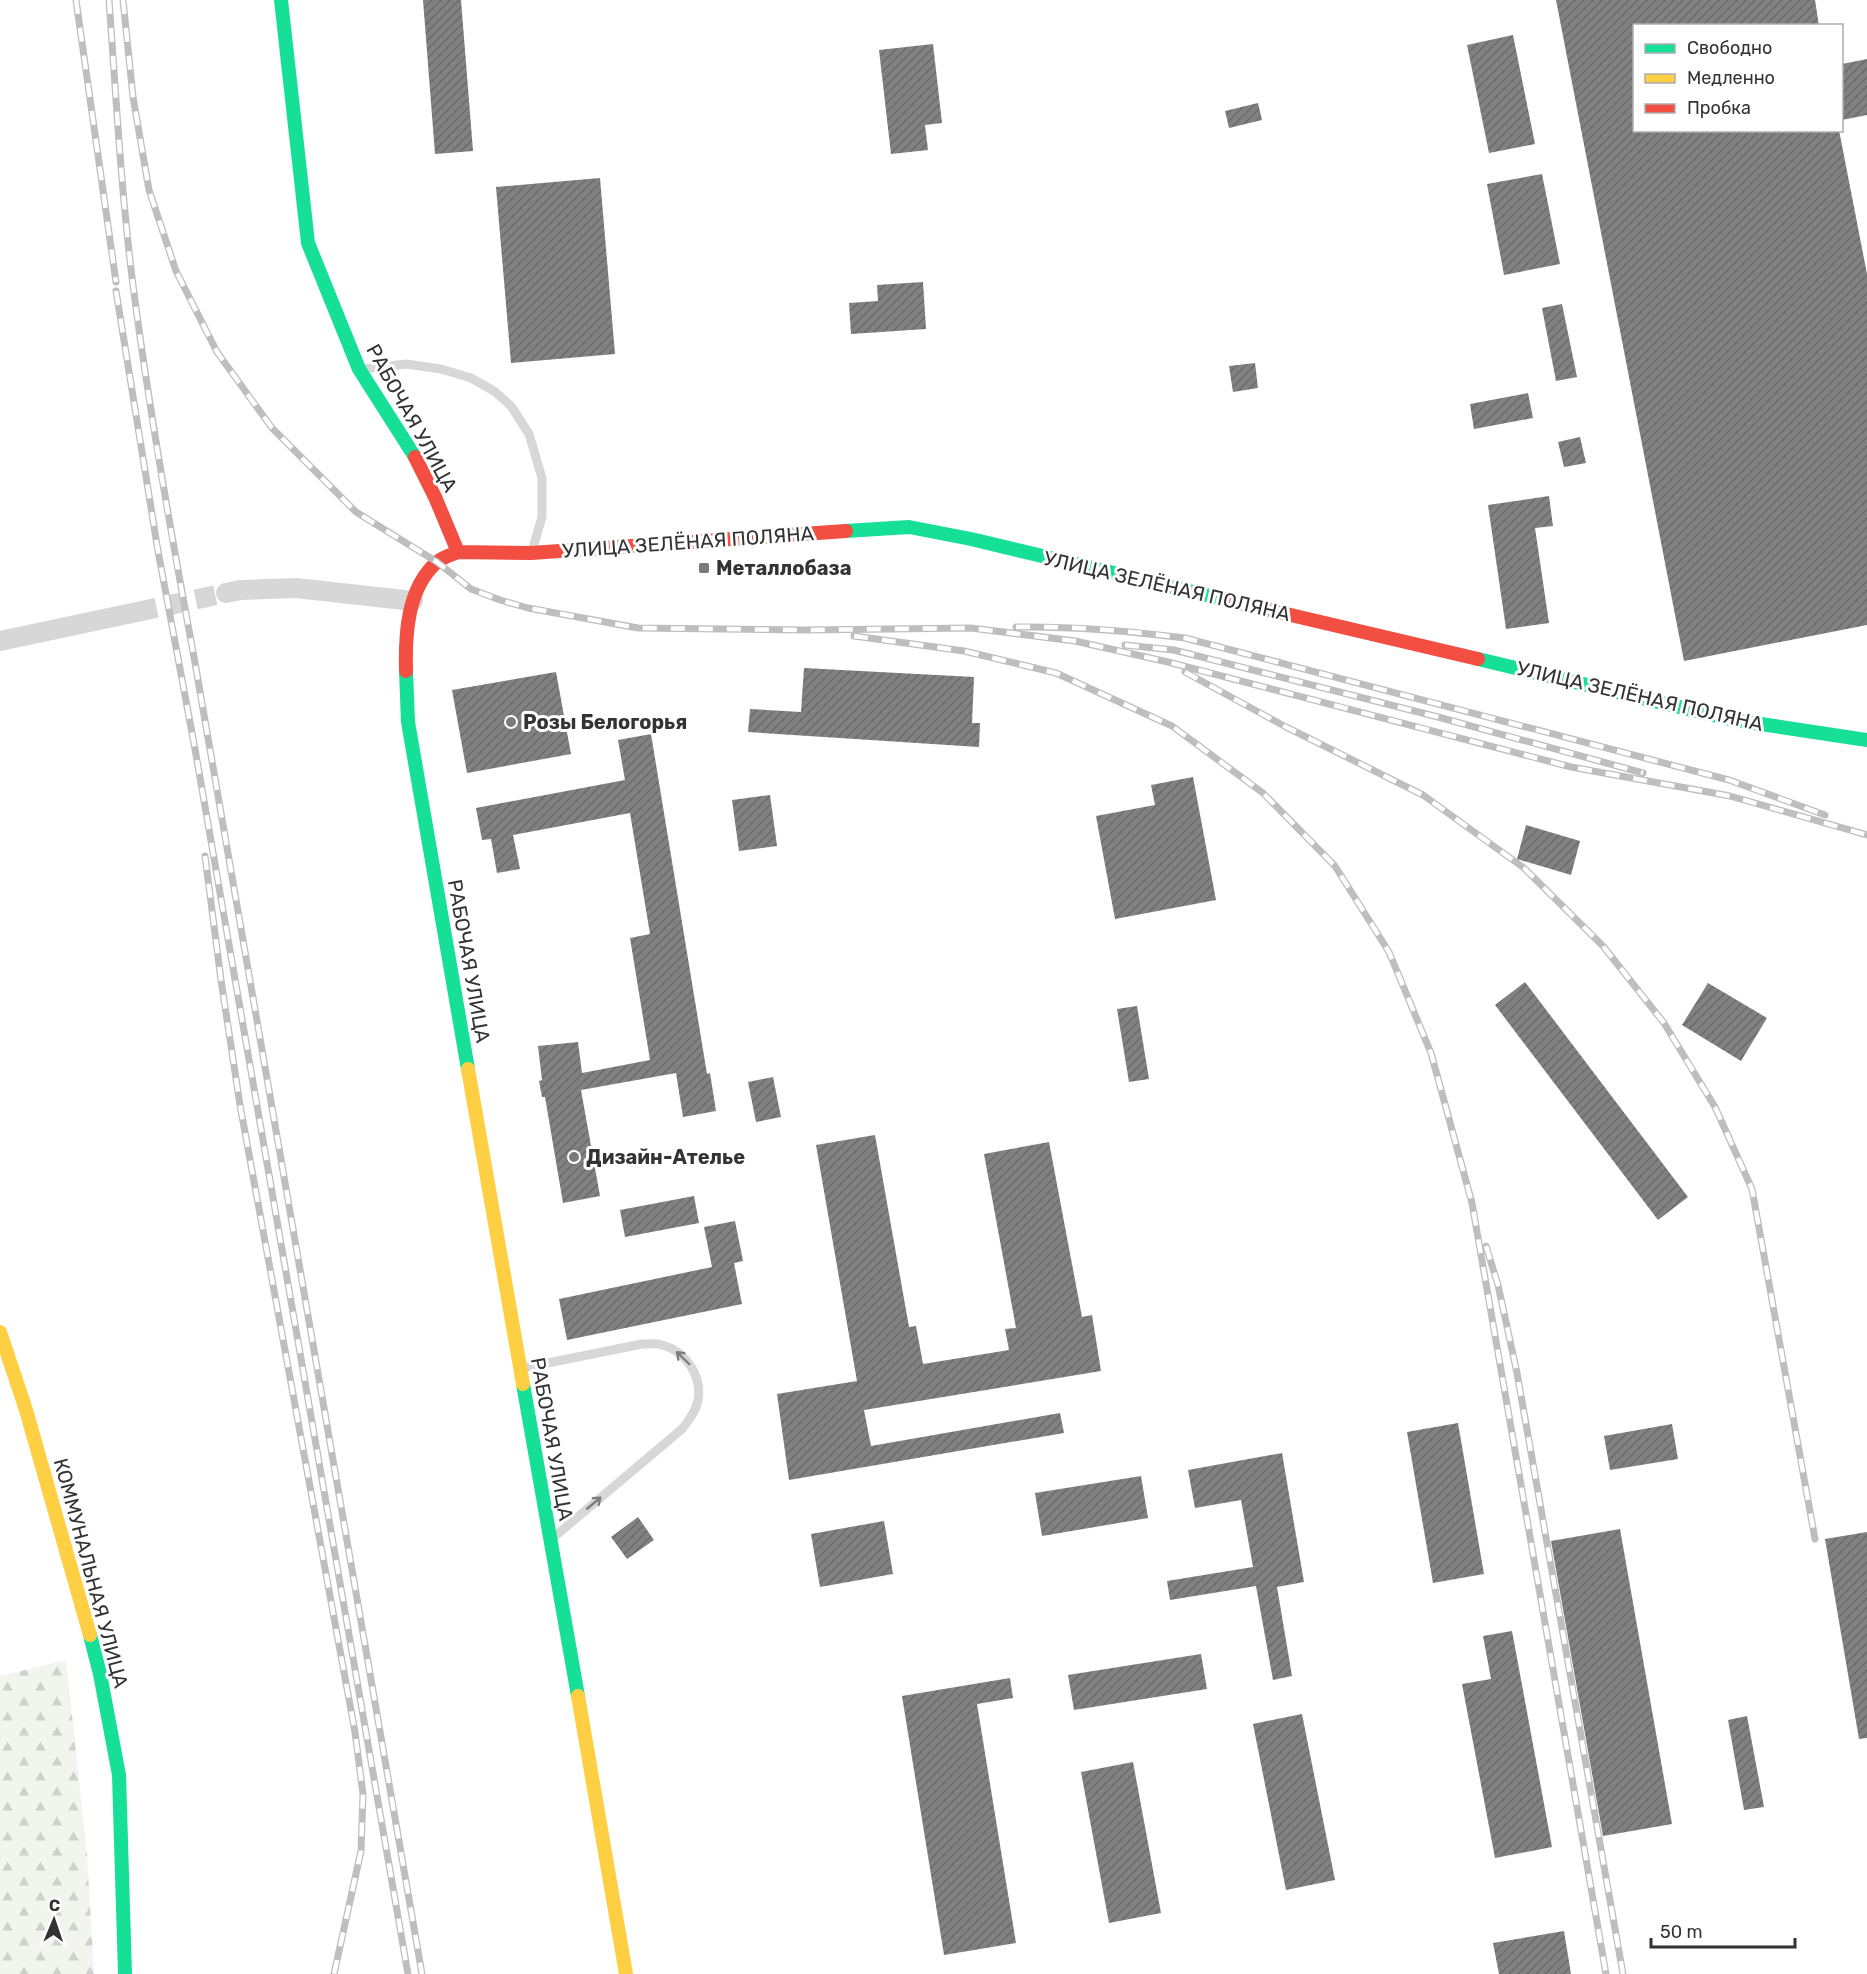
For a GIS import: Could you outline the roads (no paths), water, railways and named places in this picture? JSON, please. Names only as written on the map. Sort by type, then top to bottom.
[{"type":"street","name":"РАБОЧАЯ УЛИЦА","points":[[281,0],[308,243],[359,369],[409,445],[435,497],[458,552],[437,562],[423,577],[413,601],[406,634],[405,653],[408,722],[626,1974]]},
{"type":"street","name":"УЛИЦА ЗЕЛЁНАЯ ПОЛЯНА","points":[[458,552],[531,553],[909,527],[971,539],[1734,720],[1867,740]]},
{"type":"street","points":[[226,593],[240,590],[296,588],[413,601]]},
{"type":"street","points":[[0,641],[137,612]]},
{"type":"street","name":"КОММУНАЛЬНАЯ УЛИЦА","points":[[0,1332],[26,1410],[84,1606],[100,1674],[118,1775],[125,1974]]},
{"type":"lane","points":[[359,369],[406,364],[441,369],[471,378],[495,391],[511,406],[529,434],[542,478],[542,517],[531,553]]},
{"type":"lane","points":[[519,1369],[642,1344],[662,1344],[679,1353],[692,1367],[698,1385],[698,1401],[692,1416],[682,1429],[550,1541]]},
{"type":"tunnel","points":[[137,612],[226,593]]},
{"type":"railway","points":[[76,0],[116,282]]},
{"type":"railway","points":[[109,0],[129,250],[153,425],[422,1974]]},
{"type":"railway","points":[[123,0],[133,97],[149,190],[176,271],[217,352],[272,428],[356,512],[437,562],[471,589],[528,608],[638,628],[807,630],[971,628],[1075,641],[1168,662],[1571,767],[1730,796],[1867,835]]},
{"type":"railway","points":[[116,291],[158,551],[195,749],[408,1974]]},
{"type":"railway","points":[[1016,627],[1059,627],[1185,638],[1729,780],[1825,815]]},
{"type":"railway","points":[[854,636],[964,651],[1056,673],[1172,726],[1263,793],[1335,866],[1389,952],[1431,1053],[1472,1203],[1606,1974]]},
{"type":"railway","points":[[1125,645],[1174,650],[1438,717],[1643,773]]},
{"type":"railway","points":[[1185,672],[1286,727],[1423,795],[1524,868],[1603,946],[1664,1023],[1715,1107],[1752,1189],[1815,1539]]},
{"type":"railway","points":[[205,856],[240,1105],[355,1732],[363,1794],[361,1851],[334,1974]]},
{"type":"railway","points":[[1486,1246],[1498,1285],[1517,1373],[1623,1974]]},
{"type":"place","name":"Металлобаза","points":[[704,568]]},
{"type":"place","name":"Розы Белогорья","points":[[511,722]]},
{"type":"place","name":"Дизайн-Ателье","points":[[574,1157]]}]
